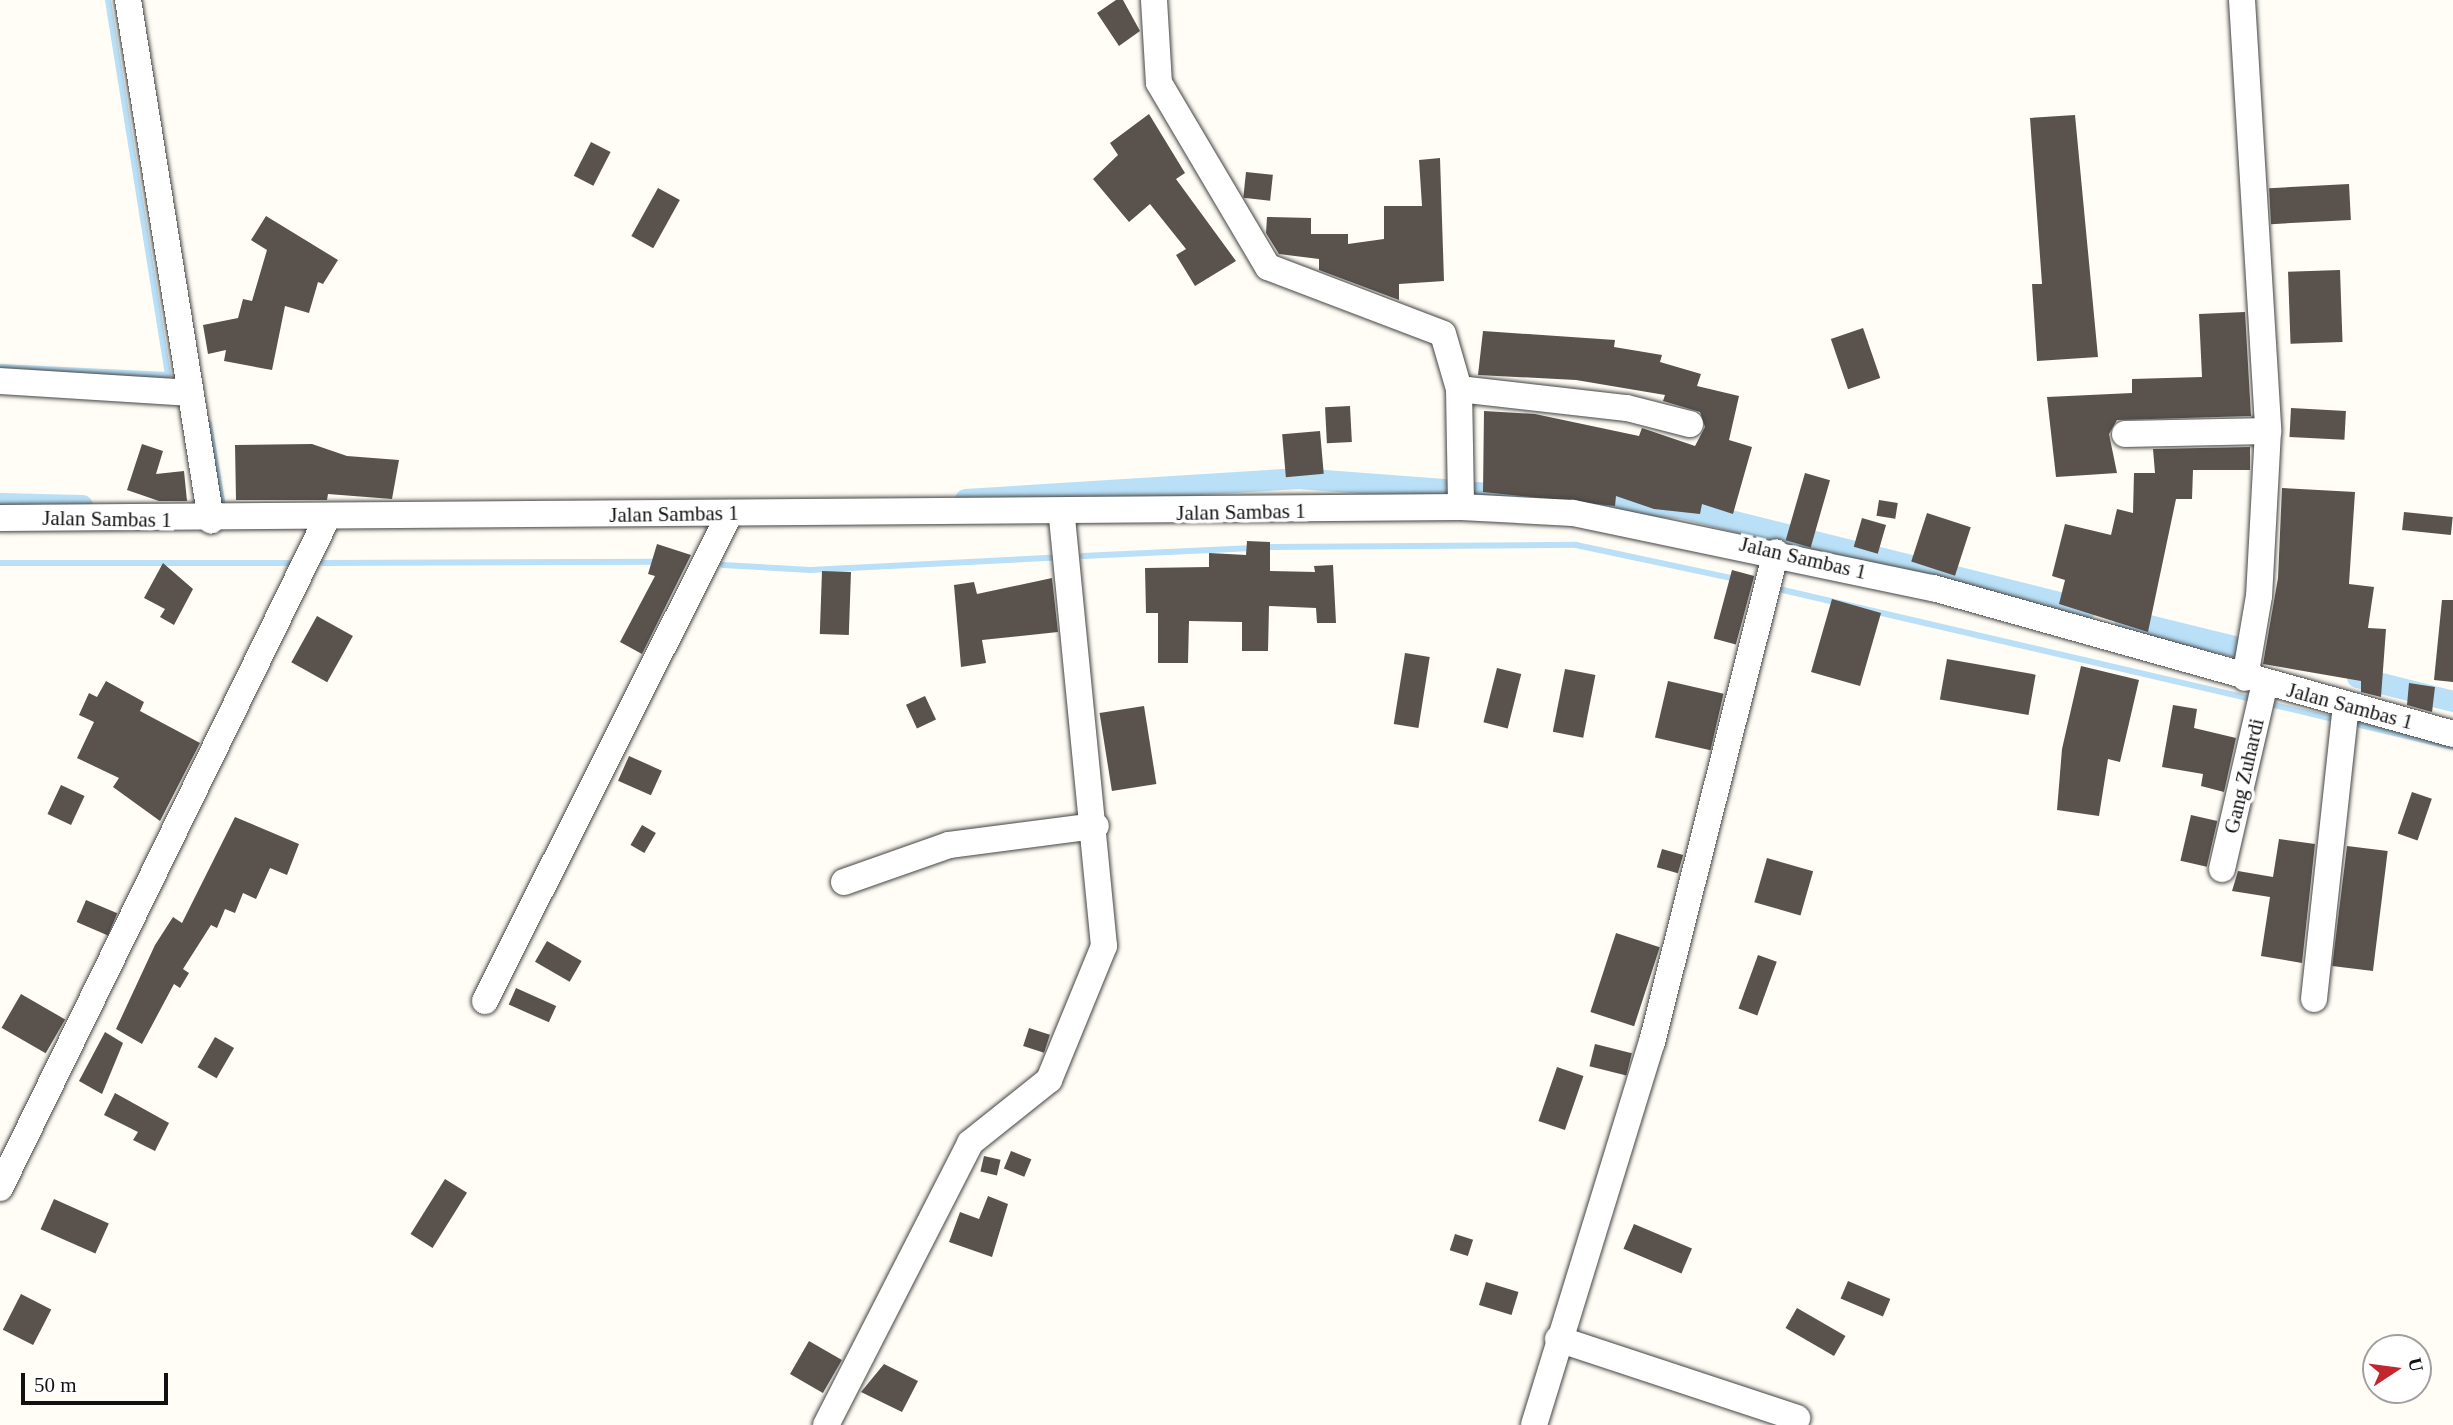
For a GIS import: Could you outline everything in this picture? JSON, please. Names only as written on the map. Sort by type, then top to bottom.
[{"type":"street","points":[[128,0],[211,520]]},
{"type":"street","points":[[1154,0],[1158,83],[1260,258],[1277,273],[1437,328],[1450,346],[1459,389],[1461,507]]},
{"type":"street","name":"Gang Zuhardi","points":[[2222,869],[2252,743],[2258,682],[2259,596],[2268,430],[2242,0]]},
{"type":"street","points":[[0,382],[191,393]]},
{"type":"street","points":[[1459,389],[1627,408],[1690,424]]},
{"type":"street","points":[[2124,434],[2268,430]]},
{"type":"street","name":"Jalan Sambas 1","points":[[0,518],[211,520],[730,513],[1062,514],[1461,507],[1573,513],[1776,552],[1933,588],[2258,682],[2453,734]]},
{"type":"street","points":[[485,1001],[730,513]]},
{"type":"street","points":[[826,1425],[970,1143],[991,1121],[1042,1090],[1060,1059],[1104,946],[1096,826],[1062,514]]},
{"type":"street","points":[[0,1188],[327,518]]},
{"type":"street","points":[[1534,1425],[1558,1339],[1652,1042],[1776,552]]},
{"type":"street","points":[[2314,999],[2346,705]]},
{"type":"street","points":[[844,882],[949,845],[1096,826]]},
{"type":"street","points":[[1558,1339],[1797,1418]]},
{"type":"building","points":[[1116,0],[1123,0],[1140,31],[1119,46],[1097,13]]},
{"type":"building","points":[[1149,114],[1185,173],[1176,179],[1236,261],[1195,286],[1176,255],[1186,249],[1150,204],[1129,222],[1093,179],[1118,155],[1110,143]]},
{"type":"building","points":[[2075,115],[2098,357],[2037,361],[2032,284],[2042,284],[2030,118]]},
{"type":"building","points":[[591,142],[611,152],[593,186],[574,176]]},
{"type":"building","points":[[1440,158],[1444,281],[1399,284],[1399,300],[1319,270],[1319,259],[1279,254],[1266,233],[1267,217],[1311,218],[1311,234],[1348,234],[1348,244],[1384,239],[1384,206],[1422,206],[1419,160]]},
{"type":"building","points":[[1246,172],[1273,175],[1270,201],[1243,198]]},
{"type":"building","points":[[2349,184],[2351,220],[2271,224],[2269,188]]},
{"type":"building","points":[[658,188],[680,200],[653,248],[631,236]]},
{"type":"building","points":[[266,216],[338,260],[323,284],[318,282],[309,313],[285,306],[272,370],[224,361],[226,350],[208,354],[203,325],[238,318],[243,299],[252,301],[267,250],[251,240]]},
{"type":"building","points":[[2340,270],[2343,342],[2291,344],[2288,272]]},
{"type":"building","points":[[2245,312],[2251,416],[2117,420],[2109,434],[2117,473],[2056,477],[2047,397],[2132,393],[2132,379],[2202,377],[2199,314]]},
{"type":"building","points":[[1863,328],[1880,378],[1848,389],[1831,339]]},
{"type":"building","points":[[1483,331],[1615,340],[1614,347],[1662,355],[1660,362],[1701,374],[1697,386],[1739,396],[1729,440],[1752,447],[1733,514],[1702,504],[1700,514],[1654,509],[1616,496],[1615,506],[1483,492],[1484,411],[1535,414],[1639,436],[1642,428],[1695,446],[1705,427],[1700,412],[1663,401],[1665,395],[1576,380],[1478,375]]},
{"type":"building","points":[[1350,406],[1352,442],[1327,443],[1325,407]]},
{"type":"building","points":[[2291,408],[2346,411],[2344,440],[2289,437]]},
{"type":"building","points":[[1320,431],[1324,474],[1286,477],[1282,434]]},
{"type":"building","points":[[142,444],[163,451],[156,474],[184,471],[187,501],[159,501],[127,490]]},
{"type":"building","points":[[312,444],[347,456],[399,460],[392,499],[328,494],[327,500],[236,500],[235,445]]},
{"type":"building","points":[[2250,447],[2250,470],[2193,470],[2192,499],[2176,499],[2148,632],[2059,604],[2065,580],[2052,576],[2065,524],[2111,535],[2117,509],[2133,513],[2134,473],[2155,473],[2153,449]]},
{"type":"building","points":[[1805,473],[1830,480],[1811,547],[1786,540]]},
{"type":"building","points":[[2282,488],[2355,492],[2349,584],[2374,587],[2368,628],[2386,629],[2381,697],[2361,692],[2361,681],[2263,664],[2278,578]]},
{"type":"building","points":[[1879,500],[1898,503],[1895,519],[1876,516]]},
{"type":"building","points":[[2404,512],[2453,517],[2451,535],[2402,530]]},
{"type":"building","points":[[1927,513],[1971,527],[1955,576],[1911,562]]},
{"type":"building","points":[[1862,518],[1886,525],[1878,554],[1854,547]]},
{"type":"building","points":[[1247,541],[1270,542],[1270,571],[1315,572],[1314,566],[1333,565],[1336,623],[1317,623],[1316,608],[1269,606],[1268,651],[1242,651],[1242,622],[1189,621],[1188,663],[1158,663],[1158,613],[1146,613],[1145,568],[1209,567],[1209,553],[1246,555]]},
{"type":"building","points":[[657,544],[691,555],[642,654],[620,642],[655,576],[648,574]]},
{"type":"building","points":[[163,563],[193,589],[174,625],[160,617],[165,609],[144,598]]},
{"type":"building","points":[[1732,570],[1754,576],[1736,645],[1714,639]]},
{"type":"building","points":[[822,571],[851,572],[849,635],[820,634]]},
{"type":"building","points":[[1052,578],[1058,632],[982,640],[986,663],[961,667],[954,585],[974,582],[977,594]]},
{"type":"building","points":[[1832,599],[1881,613],[1860,686],[1811,672]]},
{"type":"building","points":[[2442,600],[2453,600],[2453,682],[2434,680]]},
{"type":"building","points":[[317,616],[353,636],[327,682],[291,662]]},
{"type":"building","points":[[1405,653],[1430,657],[1418,728],[1394,724]]},
{"type":"building","points":[[1947,659],[2036,675],[2029,715],[1940,699]]},
{"type":"building","points":[[2081,666],[2139,680],[2120,762],[2108,759],[2099,816],[2057,810],[2062,749]]},
{"type":"building","points":[[1497,668],[1521,674],[1508,728],[1483,722]]},
{"type":"building","points":[[1565,669],[1595,675],[1583,738],[1553,732]]},
{"type":"building","points":[[106,681],[144,702],[140,711],[200,743],[160,821],[113,787],[119,778],[77,758],[94,722],[79,715],[89,693],[97,697]]},
{"type":"building","points":[[1668,681],[1724,694],[1710,750],[1655,738]]},
{"type":"building","points":[[2409,683],[2435,687],[2432,712],[2407,705]]},
{"type":"building","points":[[925,696],[936,720],[917,728],[906,705]]},
{"type":"building","points":[[2173,705],[2197,709],[2194,728],[2236,738],[2224,792],[2201,786],[2203,774],[2162,767]]},
{"type":"building","points":[[1144,706],[1156,784],[1112,791],[1100,713]]},
{"type":"building","points":[[629,756],[662,771],[651,795],[618,781]]},
{"type":"building","points":[[61,785],[85,796],[71,825],[47,814]]},
{"type":"building","points":[[2412,792],[2432,799],[2418,840],[2398,834]]},
{"type":"building","points":[[2191,815],[2217,821],[2207,867],[2180,861]]},
{"type":"building","points":[[235,817],[299,844],[287,875],[270,868],[256,899],[243,893],[235,913],[225,909],[217,928],[211,925],[183,969],[189,973],[180,988],[174,984],[142,1044],[116,1029],[155,945],[173,917],[182,923]]},
{"type":"building","points":[[642,825],[656,833],[644,853],[630,845]]},
{"type":"building","points":[[2279,839],[2315,844],[2302,963],[2261,956],[2270,897],[2232,891],[2238,871],[2273,877]]},
{"type":"building","points":[[2347,846],[2388,851],[2373,971],[2332,966]]},
{"type":"building","points":[[1662,849],[1683,855],[1678,873],[1657,867]]},
{"type":"building","points":[[1767,858],[1813,871],[1800,915],[1754,902]]},
{"type":"building","points":[[86,900],[117,913],[108,935],[77,922]]},
{"type":"building","points":[[1616,933],[1660,947],[1634,1026],[1590,1012]]},
{"type":"building","points":[[547,941],[582,961],[570,982],[535,962]]},
{"type":"building","points":[[1758,955],[1777,962],[1757,1015],[1739,1009]]},
{"type":"building","points":[[516,988],[556,1006],[549,1022],[509,1004]]},
{"type":"building","points":[[21,994],[65,1020],[46,1053],[2,1028]]},
{"type":"building","points":[[1029,1028],[1050,1035],[1044,1053],[1023,1046]]},
{"type":"building","points":[[105,1032],[123,1043],[102,1094],[79,1081]]},
{"type":"building","points":[[215,1037],[234,1048],[217,1078],[198,1067]]},
{"type":"building","points":[[1595,1044],[1632,1053],[1626,1076],[1589,1066]]},
{"type":"building","points":[[1557,1067],[1583,1076],[1565,1130],[1538,1121]]},
{"type":"building","points":[[115,1093],[169,1123],[155,1151],[133,1140],[138,1132],[104,1115]]},
{"type":"building","points":[[1011,1151],[1031,1159],[1024,1177],[1004,1169]]},
{"type":"building","points":[[984,1156],[1001,1160],[997,1175],[980,1172]]},
{"type":"building","points":[[445,1179],[467,1193],[433,1248],[411,1234]]},
{"type":"building","points":[[988,1196],[1008,1204],[992,1257],[949,1242],[960,1212],[979,1219]]},
{"type":"building","points":[[54,1199],[109,1223],[95,1254],[41,1229]]},
{"type":"building","points":[[1634,1224],[1692,1249],[1681,1273],[1623,1249]]},
{"type":"building","points":[[1455,1234],[1473,1240],[1468,1256],[1450,1250]]},
{"type":"building","points":[[1848,1281],[1890,1299],[1883,1316],[1841,1298]]},
{"type":"building","points":[[1486,1282],[1519,1292],[1511,1315],[1479,1305]]},
{"type":"building","points":[[21,1294],[51,1309],[33,1345],[3,1330]]},
{"type":"building","points":[[1797,1308],[1845,1336],[1834,1356],[1786,1328]]},
{"type":"building","points":[[809,1341],[842,1360],[823,1393],[790,1374]]},
{"type":"building","points":[[884,1364],[918,1381],[902,1412],[861,1392]]},
{"type":"waterway","points":[[0,367],[168,375],[108,0]]},
{"type":"waterway","points":[[209,423],[223,507]]},
{"type":"waterway","points":[[965,499],[1298,478],[1444,489]]},
{"type":"waterway","points":[[1476,492],[1525,496]]},
{"type":"waterway","points":[[1589,501],[1682,508],[2086,609]]},
{"type":"waterway","points":[[0,503],[82,505]]},
{"type":"waterway","points":[[1264,547],[1576,545],[1736,579]]},
{"type":"waterway","points":[[1083,556],[1253,548]]},
{"type":"waterway","points":[[723,565],[810,570],[1051,558]]},
{"type":"waterway","points":[[323,563],[659,562]]},
{"type":"waterway","points":[[0,563],[288,563]]},
{"type":"waterway","points":[[1783,590],[2255,700]]},
{"type":"waterway","points":[[2124,619],[2234,646]]},
{"type":"waterway","points":[[2357,677],[2453,701]]},
{"type":"waterway","points":[[2266,703],[2329,718]]},
{"type":"waterway","points":[[2360,725],[2453,747]]}]
